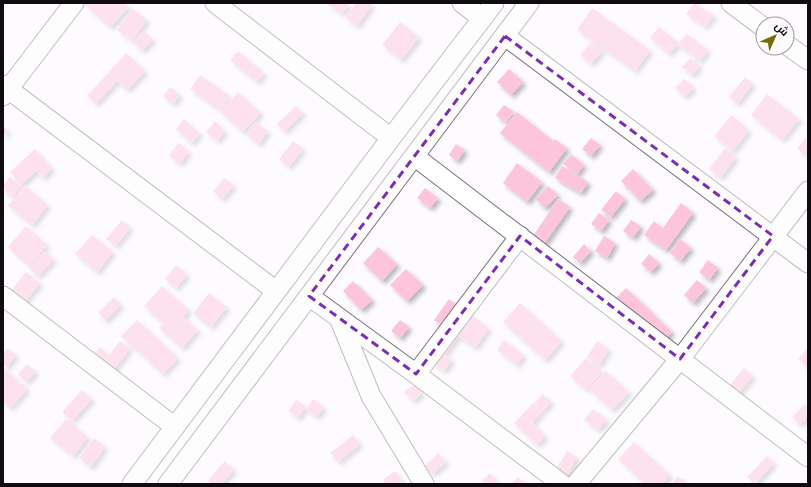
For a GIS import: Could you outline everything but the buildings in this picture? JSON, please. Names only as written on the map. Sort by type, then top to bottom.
[{"type":"street","points":[[74,3],[5,90],[276,291]]},
{"type":"street","points":[[215,3],[390,138]]},
{"type":"street","points":[[462,3],[482,18]]},
{"type":"street","points":[[132,484],[390,138],[494,3]]},
{"type":"street","points":[[168,484],[529,3]]},
{"type":"street","points":[[731,3],[755,21]]},
{"type":"street","points":[[505,36],[808,263]]},
{"type":"street","points":[[795,51],[808,60]]},
{"type":"street","points":[[414,156],[808,458]]},
{"type":"street","points":[[576,484],[680,359],[808,191]]},
{"type":"street","points":[[416,374],[520,236]]},
{"type":"street","points":[[3,296],[175,427]]},
{"type":"street","points":[[308,296],[416,374],[562,484]]},
{"type":"street","points":[[339,318],[372,396],[424,484]]},
{"type":"highlighted area","points":[[505,36],[773,236],[680,359],[520,236],[416,374],[309,296]]}]
